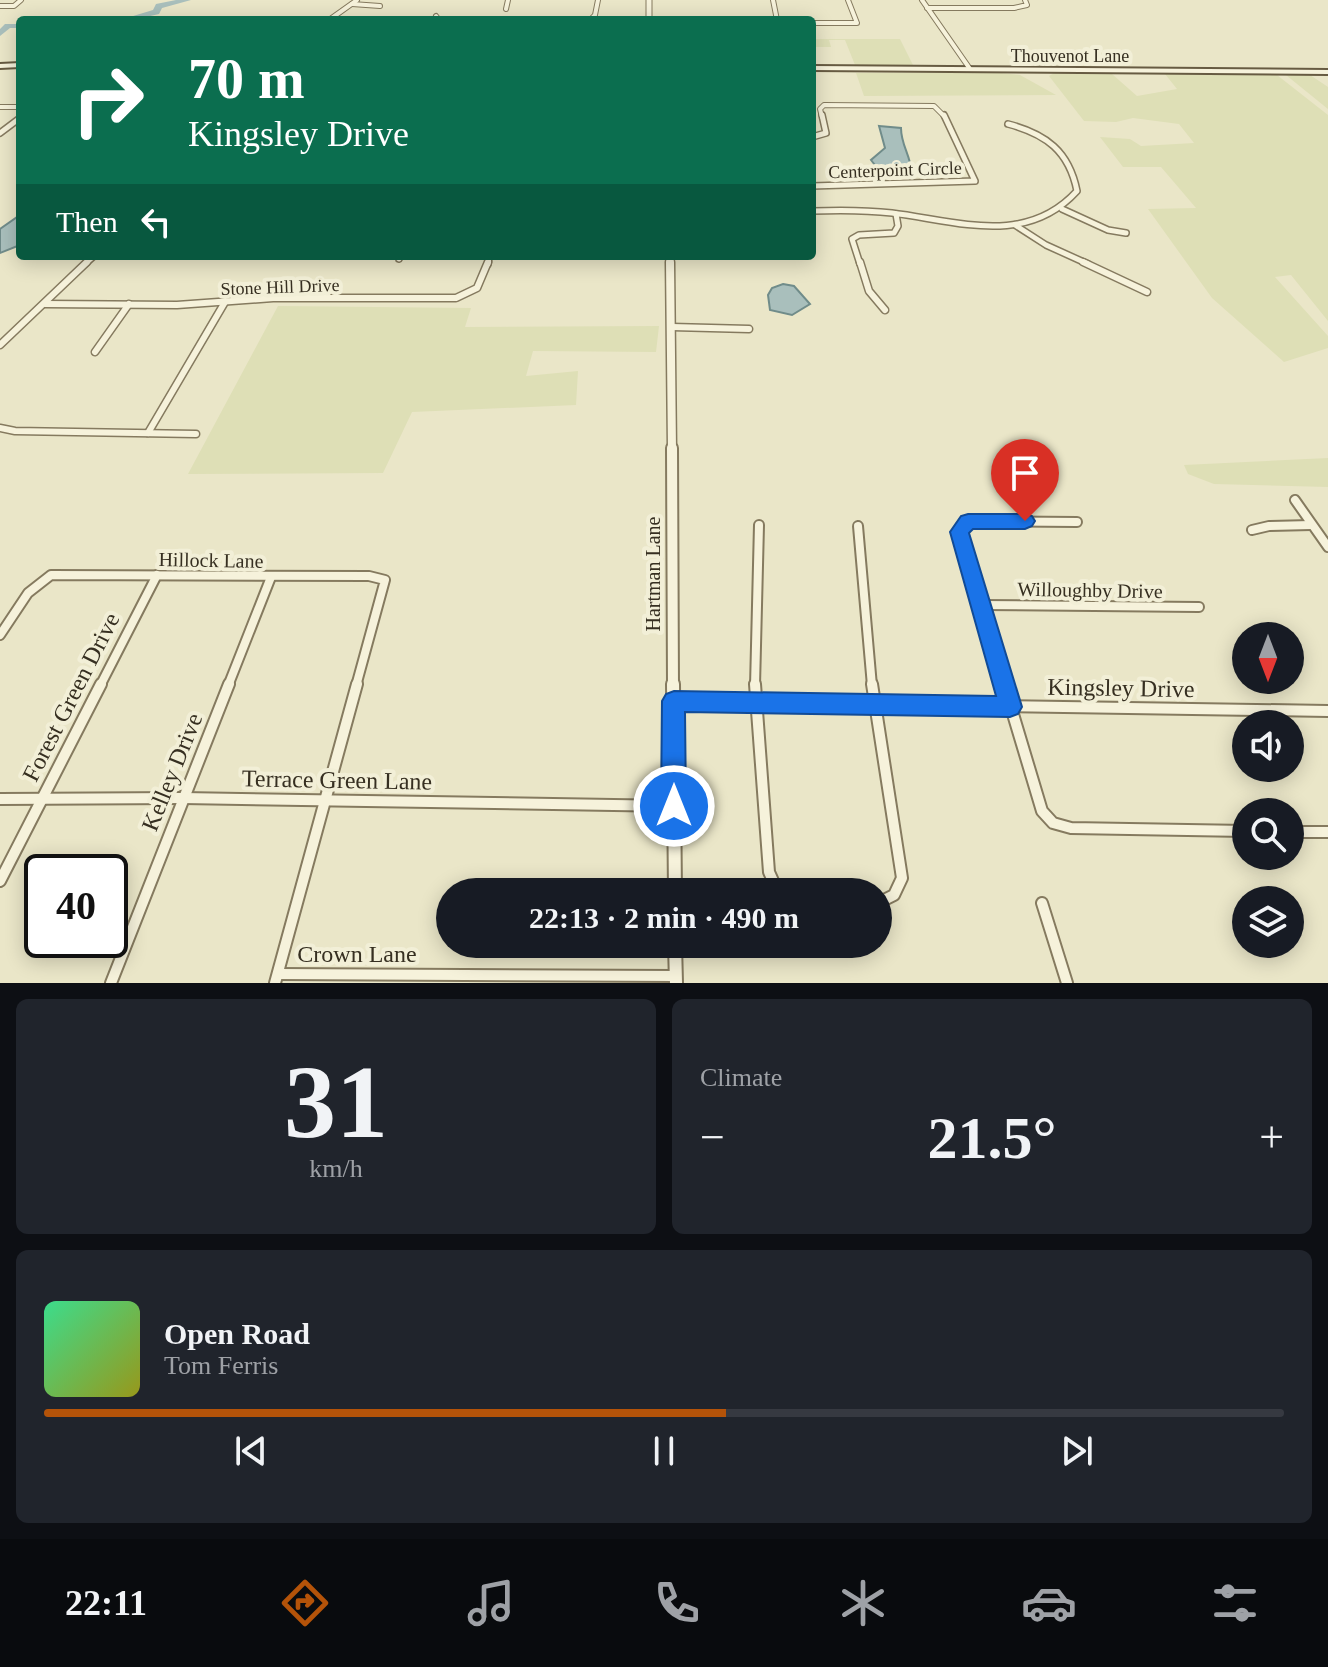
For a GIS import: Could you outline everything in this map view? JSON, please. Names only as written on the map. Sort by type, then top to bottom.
[{"type":"main road","name":"Thouvenot Lane","points":[[816,68],[1328,72]]},
{"type":"street","points":[[0,6],[14,6],[21,0]]},
{"type":"street","points":[[334,16],[357,0]]},
{"type":"street","points":[[506,9],[508,0]]},
{"type":"street","points":[[816,23],[857,23],[848,0]]},
{"type":"street","points":[[922,0],[970,69]]},
{"type":"street","points":[[927,8],[1020,8],[1027,5],[1025,0]]},
{"type":"street","points":[[350,4],[380,6]]},
{"type":"street","name":"Centerpoint Circle","points":[[816,136],[826,133],[820,109],[824,105],[934,106],[942,111],[975,181],[816,186]]},
{"type":"street","points":[[816,211],[896,214],[979,226],[1015,225],[1042,219],[1062,209],[1077,191],[1075,173],[1048,137],[1008,124]]},
{"type":"street","points":[[1062,209],[1108,230],[1126,233]]},
{"type":"street","points":[[885,310],[869,291],[852,239],[859,235],[894,233],[898,226],[896,214]]},
{"type":"street","points":[[1015,225],[1056,252],[1106,270],[1147,292]]},
{"type":"street","points":[[0,345],[15,327],[45,304],[90,260]]},
{"type":"street","name":"Stone Hill Drive","points":[[45,304],[225,302],[273,298],[456,298],[469,295],[482,286],[488,260]]},
{"type":"street","name":"Hartman Lane","points":[[670,260],[675,878]]},
{"type":"street","points":[[148,433],[225,302]]},
{"type":"street","points":[[95,352],[129,304]]},
{"type":"street","points":[[672,327],[749,329]]},
{"type":"street","points":[[0,428],[15,431],[196,434]]},
{"type":"street","points":[[1295,500],[1328,547]]},
{"type":"street","points":[[1077,522],[963,523],[959,538],[1038,802],[1053,823],[1077,828],[1232,831]]},
{"type":"street","points":[[759,525],[755,703],[772,878]]},
{"type":"street","points":[[1252,530],[1269,526],[1311,525]]},
{"type":"street","points":[[858,526],[874,705],[902,878],[892,898]]},
{"type":"street","name":"Hillock Lane","points":[[0,635],[24,596],[37,582],[51,575],[369,576],[385,580],[325,800]]},
{"type":"street","name":"Forest Green Drive","points":[[0,881],[157,575]]},
{"type":"street","name":"Kelley Drive","points":[[111,983],[271,577]]},
{"type":"street","name":"Willoughby Drive","points":[[980,605],[1199,607]]},
{"type":"street","name":"Kingsley Drive","points":[[674,701],[1328,711]]},
{"type":"street","name":"Terrace Green Lane","points":[[0,799],[183,798],[674,806]]},
{"type":"street","points":[[276,978],[325,800]]},
{"type":"street","points":[[1304,832],[1328,832]]},
{"type":"street","points":[[1042,903],[1067,983]]},
{"type":"street","points":[[675,958],[676,980]]},
{"type":"street","name":"Crown Lane","points":[[276,978],[676,980]]},
{"type":"green space","points":[[816,39],[900,39],[913,65],[855,65],[845,40],[829,40],[831,47],[816,47]]},
{"type":"green space","points":[[856,73],[1020,75],[1056,95],[864,96]]},
{"type":"green space","points":[[1054,73],[1112,74],[1137,96],[1177,89],[1165,74],[1277,75],[1328,115],[1328,321],[1291,275],[1275,277],[1328,336],[1328,348],[1284,362],[1212,298],[1148,209],[1196,208],[1161,167],[1123,167],[1100,137],[1130,139],[1141,146],[1194,143],[1179,124],[1133,118],[1116,122],[1084,121],[1049,76]]},
{"type":"green space","points":[[1286,75],[1310,75],[1328,87],[1328,109]]},
{"type":"green space","points":[[278,306],[471,308],[465,327],[659,326],[656,352],[533,351],[526,376],[578,371],[576,405],[412,412],[383,473],[188,474]]},
{"type":"green space","points":[[1328,458],[1328,487],[1214,484],[1188,474],[1184,465]]},
{"type":"water","points":[[879,126],[901,128],[912,175],[882,174],[871,160],[885,148]]},
{"type":"water","points":[[16,218],[16,247],[0,253],[0,229]]},
{"type":"water","points":[[783,284],[794,286],[810,304],[792,315],[770,310],[768,295],[772,288]]},
{"type":"waterway","points":[[140,16],[156,12],[159,6],[187,0]]},
{"type":"waterway","points":[[0,34],[8,26],[16,26]]},
{"type":"route","points":[[674,806],[674,701],[1010,707],[959,532],[963,523],[968,521],[1025,521]]}]
